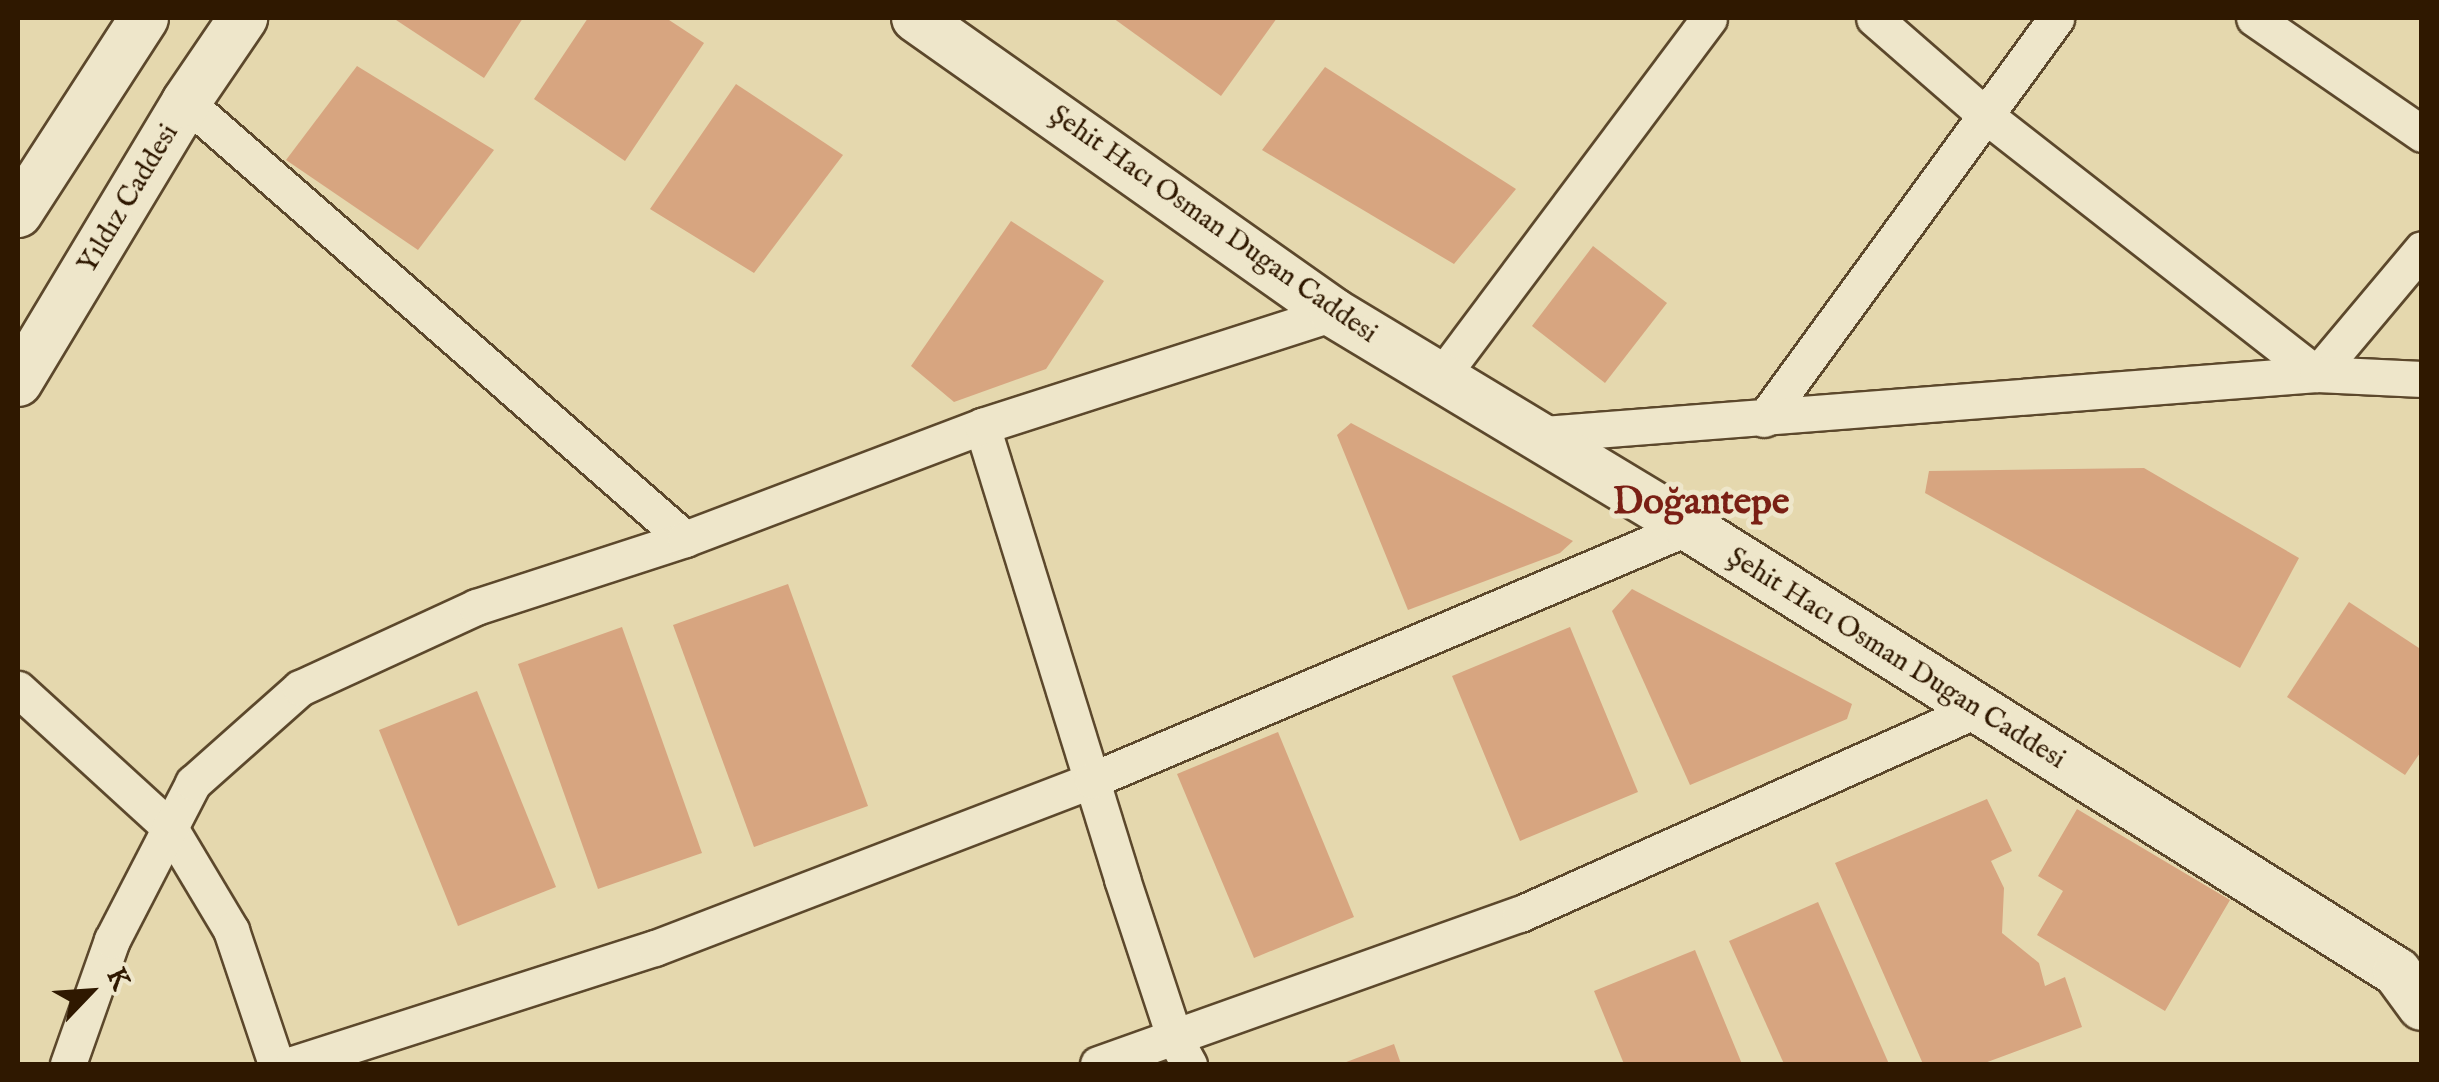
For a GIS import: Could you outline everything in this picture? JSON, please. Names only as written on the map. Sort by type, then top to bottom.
[{"type":"main road","points":[[18,213],[144,18]]},
{"type":"main road","name":"Yıldız Caddesi","points":[[18,382],[186,102],[243,18]]},
{"type":"main road","name":"Şehit Hacı Osman Dugan Caddesi","points":[[916,18],[1334,313],[1530,435],[1689,527],[2413,984]]},
{"type":"street","points":[[1440,378],[1709,18]]},
{"type":"street","points":[[1874,18],[1986,114],[2317,374]]},
{"type":"street","points":[[1764,419],[2056,18]]},
{"type":"street","points":[[2254,18],[2422,134]]},
{"type":"street","points":[[186,102],[685,540]]},
{"type":"street","points":[[2317,374],[2422,249]]},
{"type":"street","points":[[68,1064],[112,940],[193,784],[300,688],[476,608],[685,540],[982,426],[1334,313]]},
{"type":"street","points":[[1530,435],[2317,374],[2422,379]]},
{"type":"street","points":[[982,426],[1182,1052]]},
{"type":"street","points":[[293,1064],[654,948],[1092,780],[1689,527]]},
{"type":"street","points":[[18,690],[170,828],[231,930],[276,1064]]},
{"type":"street","points":[[1098,1064],[1182,1052],[1520,914],[1974,710]]},
{"type":"building","points":[[393,18],[523,18],[484,78]]},
{"type":"building","points":[[588,18],[666,18],[704,43],[625,161],[534,99]]},
{"type":"building","points":[[1113,18],[1277,18],[1221,96]]},
{"type":"building","points":[[357,66],[494,150],[418,250],[286,160]]},
{"type":"building","points":[[1325,67],[1516,189],[1454,264],[1262,150]]},
{"type":"building","points":[[736,84],[843,155],[754,273],[650,209]]},
{"type":"building","points":[[1011,221],[1104,281],[1046,369],[954,402],[911,366]]},
{"type":"building","points":[[1593,246],[1667,303],[1605,383],[1532,326]]},
{"type":"building","points":[[1351,423],[1573,541],[1560,553],[1408,610],[1337,435]]},
{"type":"building","points":[[2144,468],[2299,558],[2240,668],[1925,493],[1929,471]]},
{"type":"building","points":[[788,584],[868,806],[754,847],[673,625]]},
{"type":"building","points":[[1632,589],[1852,704],[1847,719],[1690,785],[1612,611]]},
{"type":"building","points":[[2349,602],[2422,650],[2422,750],[2405,775],[2287,697]]},
{"type":"building","points":[[622,627],[702,853],[598,889],[518,664]]},
{"type":"building","points":[[1570,627],[1638,792],[1520,841],[1452,676]]},
{"type":"building","points":[[477,691],[556,887],[458,926],[379,730]]},
{"type":"building","points":[[1278,732],[1354,917],[1254,958],[1177,774]]},
{"type":"building","points":[[1987,799],[2012,851],[1991,861],[2004,888],[2002,933],[2039,963],[2045,986],[2065,977],[2082,1027],[1982,1064],[1923,1064],[1835,863]]},
{"type":"building","points":[[2077,809],[2230,900],[2165,1011],[2037,935],[2063,891],[2038,876]]},
{"type":"building","points":[[1818,902],[1889,1064],[1784,1064],[1729,941]]},
{"type":"building","points":[[1695,950],[1742,1064],[1624,1064],[1594,991]]},
{"type":"building","points":[[1394,1044],[1401,1064],[1341,1064]]},
{"type":"district","name":"Doğantepe","points":[[1701,504]]}]
